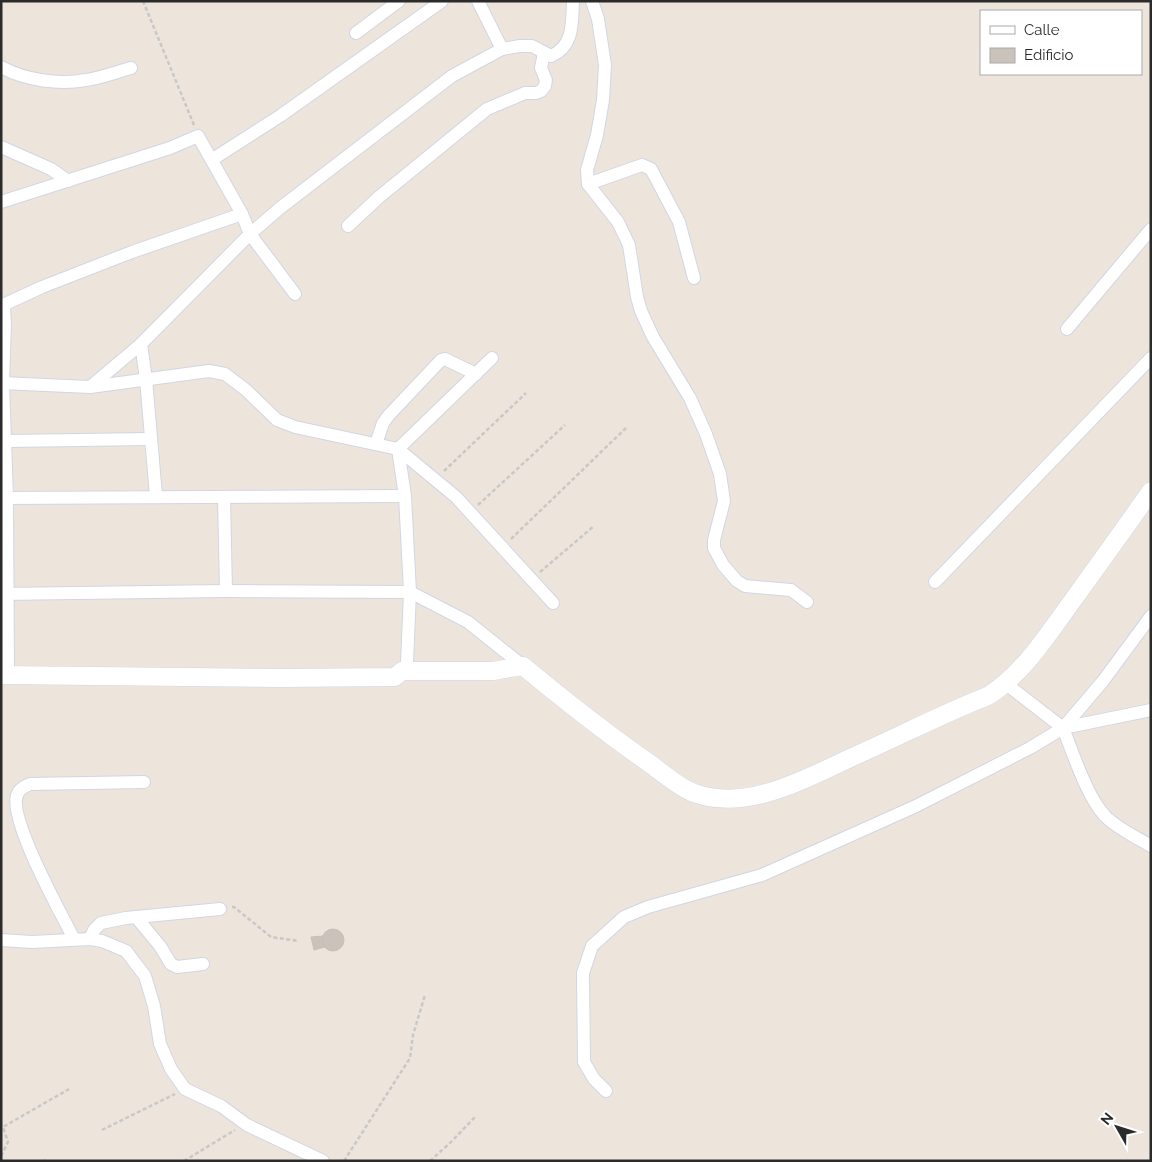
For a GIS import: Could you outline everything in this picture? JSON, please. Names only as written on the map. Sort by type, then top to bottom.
[{"type":"street","points":[[356,33],[399,1]]},
{"type":"street","points":[[213,159],[280,116],[442,1]]},
{"type":"street","points":[[478,1],[502,49]]},
{"type":"street","points":[[90,387],[141,344],[250,234],[280,208],[452,76],[502,49],[532,46],[551,56],[558,53],[569,40],[573,1]]},
{"type":"street","points":[[592,1],[598,19],[605,65],[603,100],[587,170],[588,184],[618,222],[629,245],[641,311],[653,337],[690,398],[706,434],[720,474],[724,501],[714,540],[714,548],[723,565],[737,581],[745,586],[791,590],[808,602]]},
{"type":"street","points":[[348,226],[379,197],[486,110],[525,93],[541,91],[545,86],[546,80],[541,68],[544,53]]},
{"type":"street","points":[[1,67],[29,78],[54,81],[85,80],[131,68]]},
{"type":"street","points":[[1,202],[170,148],[198,136],[213,159],[242,214],[250,234],[295,294]]},
{"type":"street","points":[[1,147],[51,169],[68,181]]},
{"type":"street","points":[[588,184],[642,165],[650,169],[679,222],[694,278]]},
{"type":"street","points":[[242,214],[87,269],[42,287],[3,306],[2,383],[5,441],[4,675],[394,677],[402,671],[407,663],[410,592],[405,496],[398,448]]},
{"type":"street","points":[[1068,329],[1151,229]]},
{"type":"street","points":[[141,344],[146,379],[156,496]]},
{"type":"street","points":[[398,448],[492,358]]},
{"type":"street","points":[[935,582],[1151,358]]},
{"type":"street","points":[[376,444],[383,423],[389,415],[441,360],[445,359],[476,374]]},
{"type":"street","points":[[2,383],[90,387],[209,371],[225,374],[246,390],[277,420],[295,427],[398,448],[456,497],[553,603]]},
{"type":"street","points":[[5,441],[151,440]]},
{"type":"street","points":[[4,594],[226,591],[410,592],[468,622],[616,740],[680,785],[694,792],[724,798],[742,798],[782,789],[988,696],[1020,670],[1151,491]]},
{"type":"street","points":[[4,498],[405,496]]},
{"type":"street","points":[[224,497],[226,591]]},
{"type":"street","points":[[606,1091],[594,1080],[584,1062],[583,973],[592,946],[624,917],[648,907],[762,875],[916,806],[1030,748],[1063,728],[1104,681],[1151,616]]},
{"type":"street","points":[[402,671],[494,672],[523,666]]},
{"type":"street","points":[[1005,683],[1063,728],[1086,782],[1102,811],[1117,826],[1151,846]]},
{"type":"street","points":[[1063,728],[1151,710]]},
{"type":"street","points":[[74,939],[29,847],[19,820],[16,794],[30,784],[144,782]]},
{"type":"street","points":[[90,939],[94,930],[101,923],[136,916],[220,909]]},
{"type":"street","points":[[136,916],[160,946],[171,964],[177,967],[203,964]]},
{"type":"street","points":[[1,940],[32,942],[90,939],[126,951],[145,976],[154,1006],[160,1044],[171,1069],[185,1089],[221,1106],[247,1125],[323,1161]]},
{"type":"path","points":[[143,1],[198,136]]},
{"type":"path","points":[[435,479],[526,393]]},
{"type":"path","points":[[469,512],[565,425]]},
{"type":"path","points":[[503,548],[626,428]]},
{"type":"path","points":[[531,580],[594,526]]},
{"type":"path","points":[[234,907],[271,937],[299,942]]},
{"type":"path","points":[[344,1161],[410,1058],[413,1034],[425,995]]},
{"type":"path","points":[[1,1156],[8,1142],[3,1127],[69,1089]]},
{"type":"path","points":[[102,1130],[185,1089]]},
{"type":"path","points":[[430,1161],[476,1116]]},
{"type":"path","points":[[184,1161],[247,1125]]},
{"type":"building","points":[[333,929],[341,932],[344,940],[341,948],[333,951],[325,948],[322,940],[325,932]]},
{"type":"building","points":[[323,936],[322,940],[325,947],[314,950],[311,937]]}]
